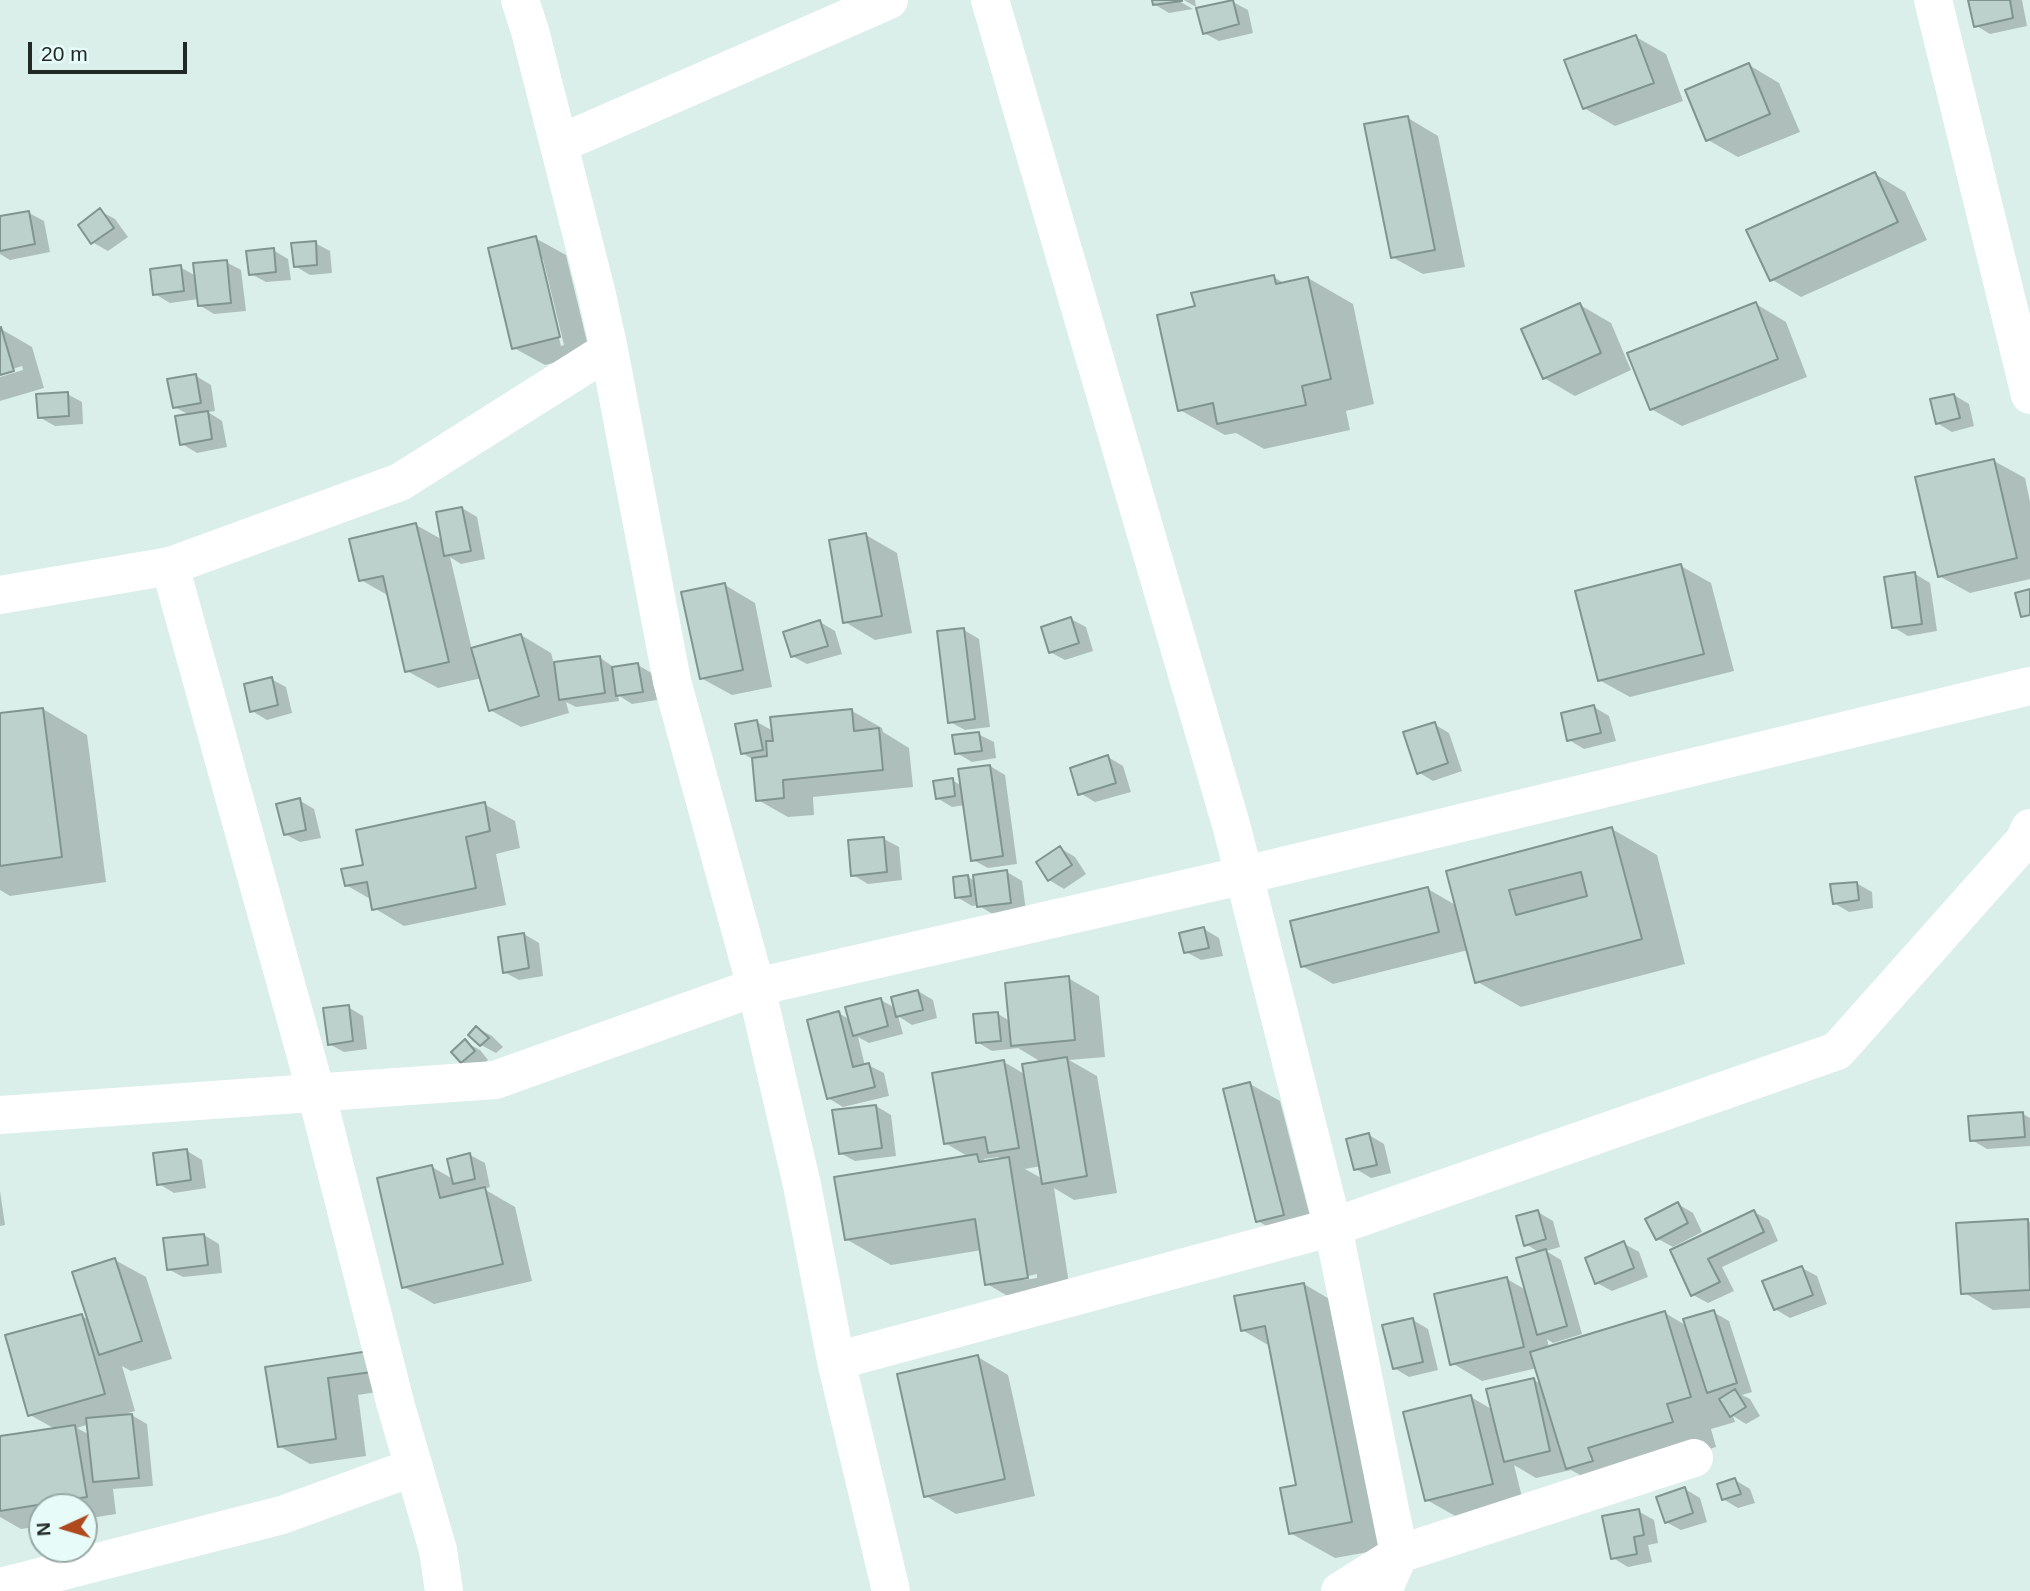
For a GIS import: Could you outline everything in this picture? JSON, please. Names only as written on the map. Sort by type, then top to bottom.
[{"type":"street","points":[[520,0],[609,350],[671,681],[756,987],[802,1185],[836,1361],[891,1591]]},
{"type":"street","points":[[559,145],[888,0]]},
{"type":"street","points":[[990,0],[1245,875],[1333,1227],[1399,1554],[1383,1591]]},
{"type":"street","points":[[1933,0],[2030,395]]},
{"type":"street","points":[[0,595],[170,566],[400,482],[609,350]]},
{"type":"street","points":[[170,566],[316,1092],[438,1550],[444,1591]]},
{"type":"street","points":[[0,1115],[495,1080],[756,987],[1245,875],[2030,686]]},
{"type":"street","points":[[836,1361],[1333,1227],[1837,1051],[2024,841],[2030,828]]},
{"type":"street","points":[[1340,1591],[1399,1554],[1694,1458]]},
{"type":"street","points":[[0,1587],[282,1515],[414,1467]]},
{"type":"building","points":[[1152,0],[1182,0],[1182,1],[1153,5]]},
{"type":"building","points":[[1233,0],[1239,24],[1203,34],[1196,8]]},
{"type":"building","points":[[1968,0],[2010,0],[2013,18],[1974,27]]},
{"type":"building","points":[[1636,35],[1654,83],[1583,109],[1564,60]]},
{"type":"building","points":[[1749,63],[1770,114],[1706,141],[1685,90]]},
{"type":"building","points":[[1408,116],[1435,250],[1391,258],[1364,124]]},
{"type":"building","points":[[1875,172],[1898,222],[1770,281],[1746,230]]},
{"type":"building","points":[[100,208],[114,228],[91,244],[78,225]]},
{"type":"building","points":[[29,211],[35,244],[0,251],[0,216]]},
{"type":"building","points":[[536,236],[560,337],[512,349],[488,248]]},
{"type":"building","points":[[316,241],[317,265],[294,267],[291,243]]},
{"type":"building","points":[[274,248],[276,272],[249,275],[246,251]]},
{"type":"building","points":[[227,260],[231,303],[198,306],[193,263]]},
{"type":"building","points":[[181,265],[184,291],[153,295],[150,269]]},
{"type":"building","points":[[1274,275],[1276,284],[1308,277],[1331,379],[1302,386],[1306,405],[1217,424],[1213,403],[1178,411],[1157,315],[1195,306],[1191,293]]},
{"type":"building","points":[[1756,302],[1778,359],[1650,410],[1627,353]]},
{"type":"building","points":[[1580,303],[1601,353],[1543,379],[1521,329]]},
{"type":"building","points":[[0,328],[14,371],[0,375]]},
{"type":"building","points":[[196,374],[201,403],[173,408],[167,379]]},
{"type":"building","points":[[68,392],[69,416],[38,418],[36,394]]},
{"type":"building","points":[[1954,394],[1960,418],[1936,424],[1930,399]]},
{"type":"building","points":[[208,411],[212,439],[180,445],[175,416]]},
{"type":"building","points":[[1994,459],[2017,558],[1938,577],[1915,477]]},
{"type":"building","points":[[462,507],[471,551],[444,556],[436,512]]},
{"type":"building","points":[[416,523],[449,662],[405,672],[383,576],[359,581],[349,539]]},
{"type":"building","points":[[866,533],[882,616],[843,623],[829,540]]},
{"type":"building","points":[[1681,564],[1704,654],[1598,681],[1575,591]]},
{"type":"building","points":[[1915,572],[1922,624],[1892,628],[1884,577]]},
{"type":"building","points":[[725,583],[743,670],[700,679],[681,592]]},
{"type":"building","points":[[2030,589],[2030,615],[2021,617],[2015,593]]},
{"type":"building","points":[[1071,617],[1079,643],[1049,653],[1041,627]]},
{"type":"building","points":[[820,620],[828,646],[791,657],[783,632]]},
{"type":"building","points":[[964,628],[975,719],[948,723],[937,631]]},
{"type":"building","points":[[521,634],[539,696],[489,711],[471,648]]},
{"type":"building","points":[[600,656],[605,693],[559,700],[554,662]]},
{"type":"building","points":[[638,663],[643,692],[616,696],[612,667]]},
{"type":"building","points":[[272,677],[278,705],[250,712],[244,684]]},
{"type":"building","points":[[1594,705],[1601,733],[1567,741],[1561,713]]},
{"type":"building","points":[[43,708],[62,857],[0,866],[0,713]]},
{"type":"building","points":[[852,709],[854,731],[879,728],[883,770],[783,780],[784,798],[756,801],[752,758],[767,756],[766,741],[773,741],[770,717]]},
{"type":"building","points":[[757,720],[763,750],[741,754],[735,724]]},
{"type":"building","points":[[1435,722],[1448,763],[1417,774],[1403,732]]},
{"type":"building","points":[[979,732],[982,751],[955,754],[952,735]]},
{"type":"building","points":[[1108,755],[1116,783],[1078,795],[1070,768]]},
{"type":"building","points":[[990,765],[1003,856],[971,861],[958,769]]},
{"type":"building","points":[[953,778],[955,796],[936,799],[933,781]]},
{"type":"building","points":[[300,798],[306,830],[284,835],[276,804]]},
{"type":"building","points":[[485,802],[490,831],[466,837],[476,888],[372,910],[367,882],[345,886],[341,869],[363,865],[356,830]]},
{"type":"building","points":[[1612,827],[1642,939],[1475,983],[1446,871]],"holes":[[[1581,872],[1587,896],[1516,915],[1509,890]]]},
{"type":"building","points":[[884,837],[887,872],[851,876],[848,840]]},
{"type":"building","points":[[1060,846],[1072,865],[1048,881],[1036,862]]},
{"type":"building","points":[[1007,870],[1011,903],[977,907],[973,875]]},
{"type":"building","points":[[968,875],[971,896],[955,898],[953,877]]},
{"type":"building","points":[[1857,882],[1859,900],[1833,904],[1830,884]]},
{"type":"building","points":[[1428,887],[1439,932],[1301,967],[1290,921]]},
{"type":"building","points":[[1204,927],[1209,948],[1184,953],[1179,933]]},
{"type":"building","points":[[524,933],[529,968],[503,973],[498,937]]},
{"type":"building","points":[[1069,976],[1075,1040],[1011,1046],[1005,983]]},
{"type":"building","points":[[918,990],[923,1010],[896,1017],[891,997]]},
{"type":"building","points":[[881,998],[888,1026],[853,1036],[845,1007]]},
{"type":"building","points":[[349,1005],[353,1041],[328,1045],[323,1008]]},
{"type":"building","points":[[839,1011],[853,1067],[869,1063],[875,1087],[827,1099],[807,1020]]},
{"type":"building","points":[[998,1012],[1001,1041],[976,1043],[973,1014]]},
{"type":"building","points":[[476,1026],[489,1038],[480,1046],[468,1035]]},
{"type":"building","points":[[465,1039],[475,1051],[461,1063],[451,1052]]},
{"type":"building","points":[[1067,1057],[1087,1176],[1042,1184],[1022,1064]]},
{"type":"building","points":[[1004,1060],[1019,1148],[988,1153],[985,1137],[944,1144],[932,1073]]},
{"type":"building","points":[[1250,1082],[1284,1215],[1256,1222],[1223,1089]]},
{"type":"building","points":[[876,1105],[882,1148],[839,1154],[832,1110]]},
{"type":"building","points":[[2023,1112],[2025,1137],[1970,1141],[1968,1116]]},
{"type":"building","points":[[1369,1133],[1377,1165],[1354,1170],[1346,1139]]},
{"type":"building","points":[[187,1149],[191,1180],[157,1185],[153,1153]]},
{"type":"building","points":[[470,1153],[475,1179],[453,1184],[447,1159]]},
{"type":"building","points":[[977,1154],[979,1162],[1009,1157],[1028,1278],[985,1285],[975,1219],[845,1240],[834,1177]]},
{"type":"building","points":[[432,1165],[440,1198],[485,1187],[503,1264],[402,1288],[377,1178]]},
{"type":"building","points":[[1678,1202],[1688,1223],[1656,1240],[1645,1219]]},
{"type":"building","points":[[1538,1210],[1546,1239],[1524,1246],[1516,1216]]},
{"type":"building","points":[[1754,1210],[1764,1232],[1708,1259],[1720,1282],[1691,1296],[1670,1250]]},
{"type":"building","points":[[2028,1219],[2030,1290],[1961,1294],[1956,1223]]},
{"type":"building","points":[[204,1234],[208,1265],[167,1270],[163,1238]]},
{"type":"building","points":[[1624,1241],[1634,1268],[1595,1284],[1585,1258]]},
{"type":"building","points":[[1546,1249],[1567,1326],[1537,1335],[1516,1258]]},
{"type":"building","points":[[115,1258],[142,1341],[99,1355],[72,1272]]},
{"type":"building","points":[[1802,1266],[1813,1295],[1774,1310],[1762,1281]]},
{"type":"building","points":[[1507,1277],[1524,1347],[1450,1365],[1434,1294]]},
{"type":"building","points":[[1304,1283],[1352,1522],[1289,1534],[1280,1488],[1296,1485],[1265,1326],[1241,1331],[1234,1296]]},
{"type":"building","points":[[1714,1310],[1737,1383],[1707,1393],[1683,1319]]},
{"type":"building","points":[[1665,1311],[1691,1397],[1667,1404],[1673,1422],[1588,1448],[1593,1461],[1566,1469],[1530,1352]]},
{"type":"building","points":[[82,1314],[105,1394],[28,1416],[5,1335]]},
{"type":"building","points":[[1413,1318],[1423,1362],[1393,1369],[1382,1325]]},
{"type":"building","points":[[376,1350],[379,1371],[328,1378],[336,1439],[278,1447],[265,1367]]},
{"type":"building","points":[[978,1355],[1005,1479],[924,1497],[897,1374]]},
{"type":"building","points":[[1534,1378],[1550,1451],[1504,1462],[1486,1389]]},
{"type":"building","points":[[1735,1389],[1746,1407],[1730,1417],[1719,1399]]},
{"type":"building","points":[[1471,1395],[1493,1484],[1425,1501],[1403,1412]]},
{"type":"building","points":[[132,1414],[139,1478],[93,1482],[86,1418]]},
{"type":"building","points":[[75,1425],[86,1493],[28,1493],[28,1506],[0,1511],[0,1436]]},
{"type":"building","points":[[1735,1478],[1741,1494],[1722,1500],[1717,1484]]},
{"type":"building","points":[[1685,1487],[1693,1513],[1665,1523],[1656,1497]]},
{"type":"building","points":[[1639,1509],[1644,1535],[1634,1537],[1637,1554],[1611,1559],[1602,1516]]}]
